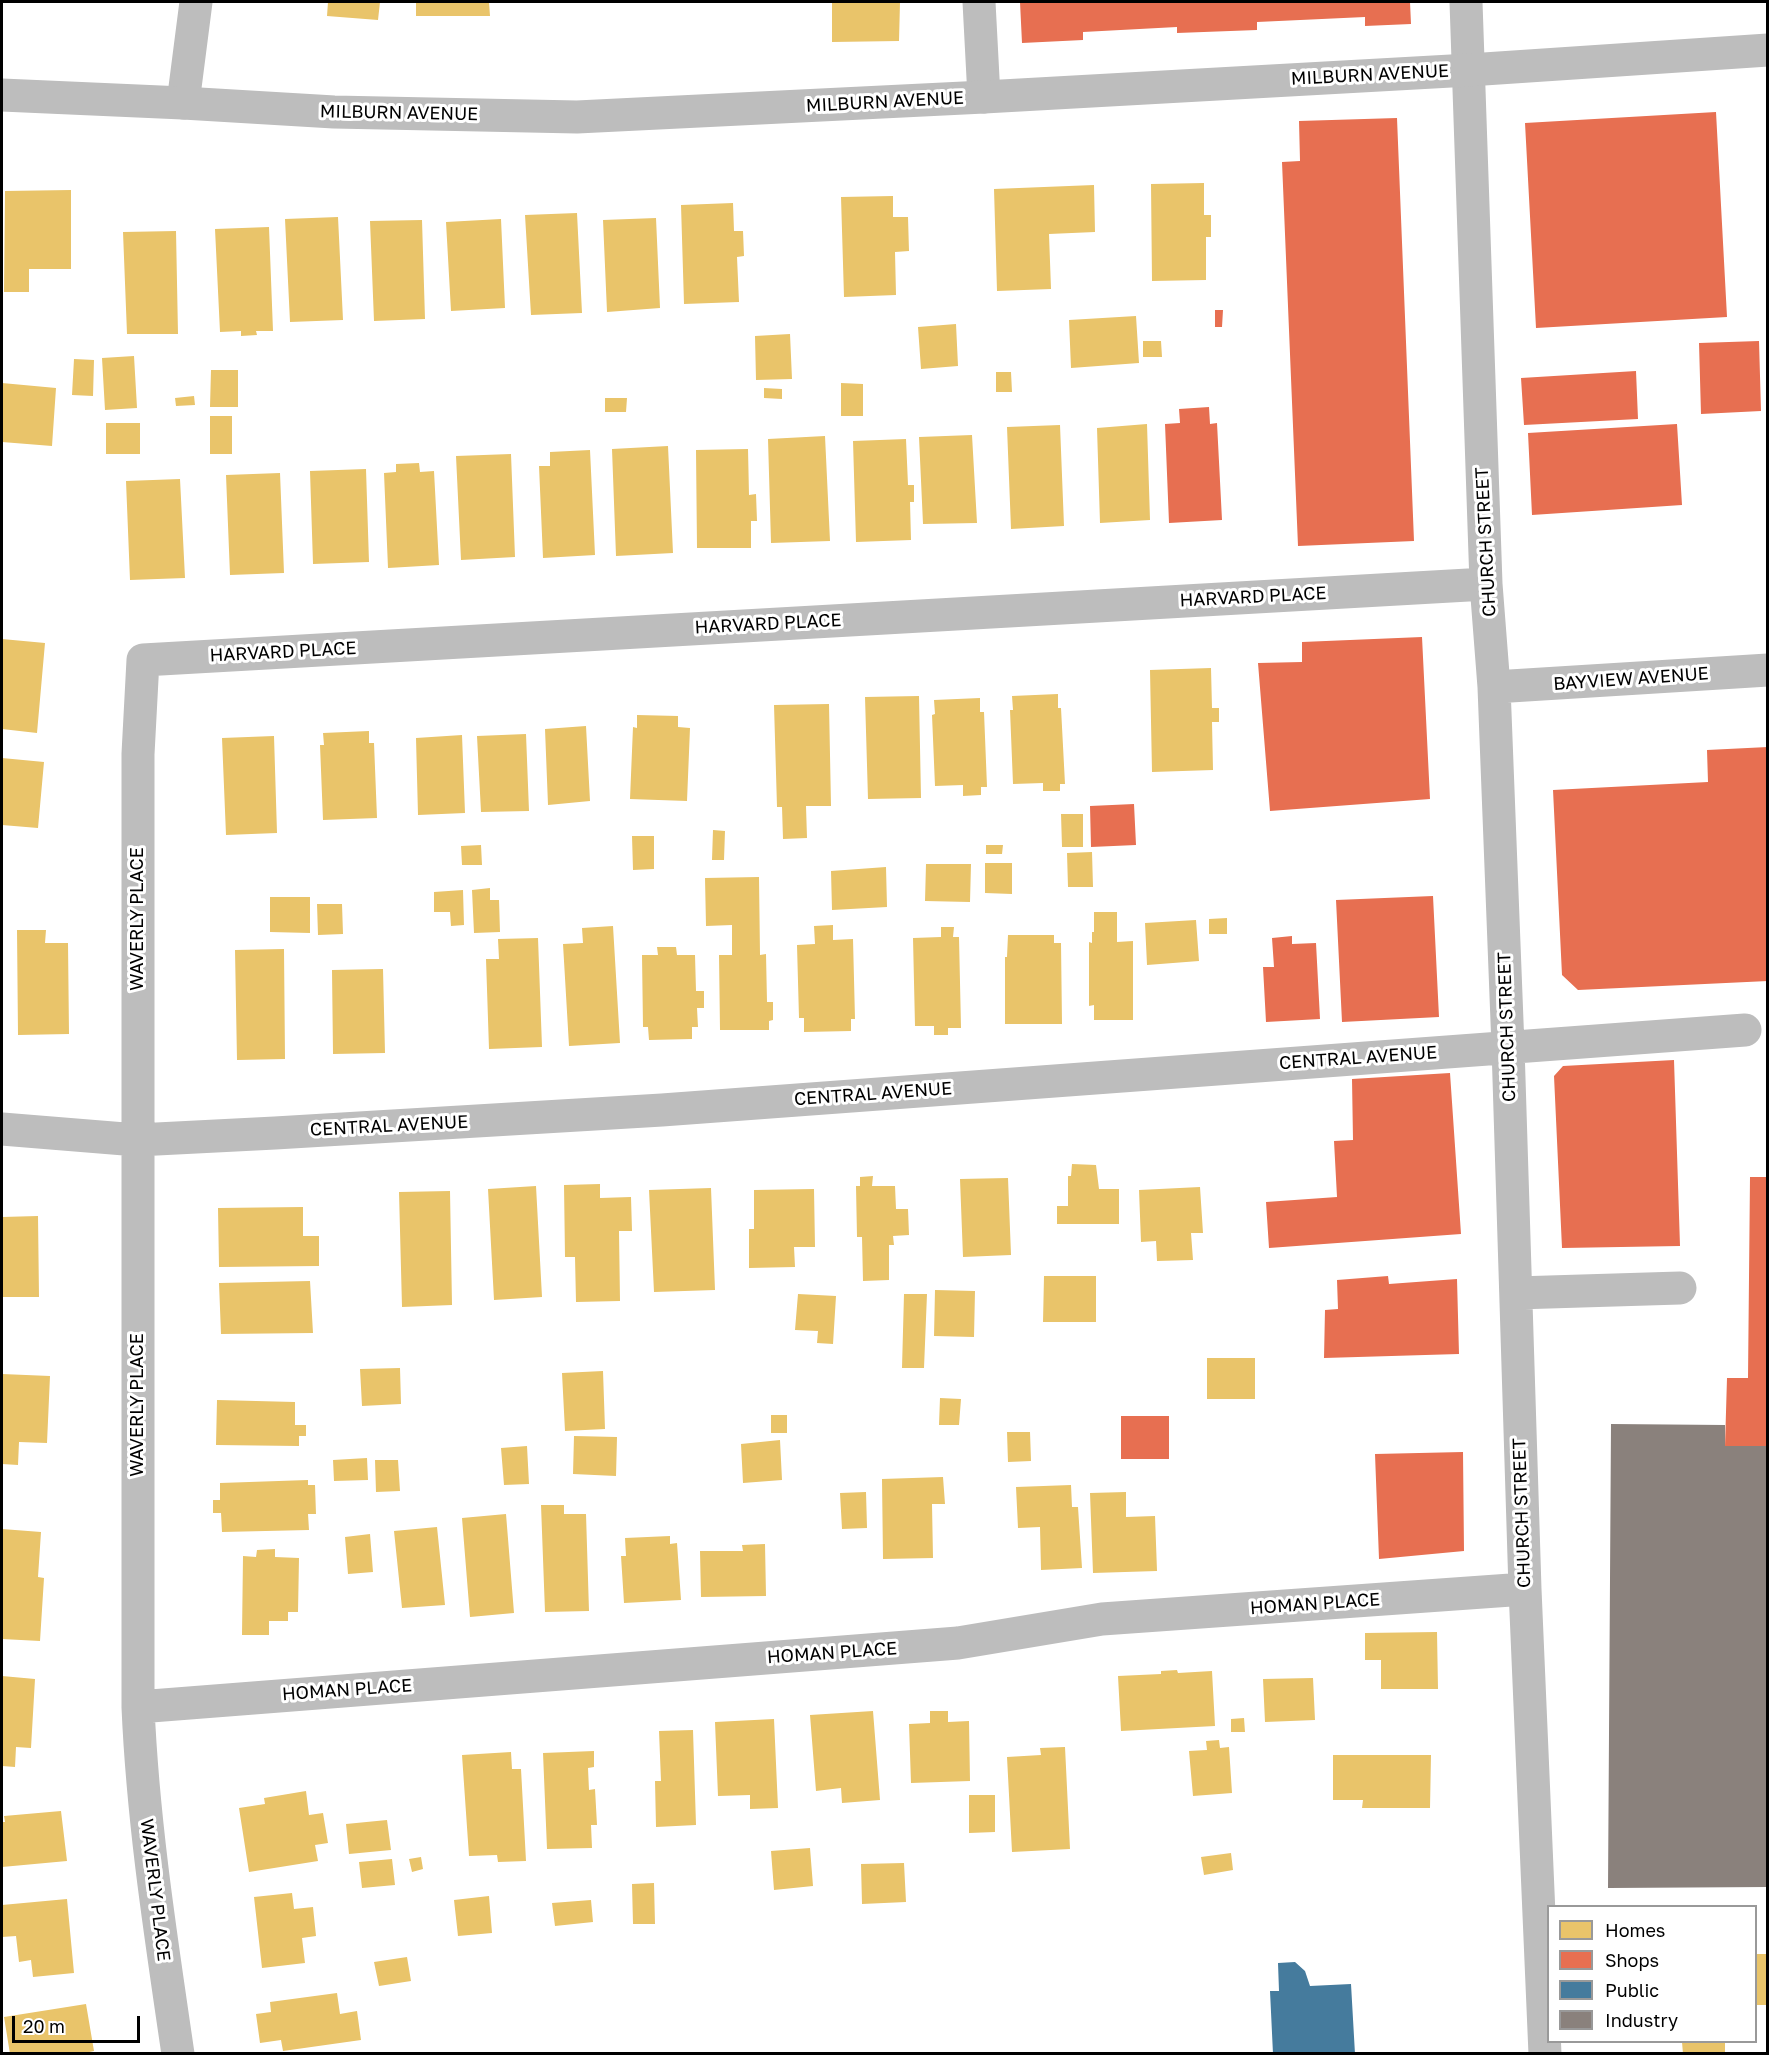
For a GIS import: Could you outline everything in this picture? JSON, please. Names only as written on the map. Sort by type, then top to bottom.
[{"type":"street","points":[[183,103],[196,2]]},
{"type":"street","points":[[980,2],[984,97]]},
{"type":"street","name":"CHURCH STREET","points":[[1466,2],[1486,584],[1494,687],[1525,1589],[1545,2054]]},
{"type":"street","name":"MILBURN AVENUE","points":[[2,95],[334,112],[577,117],[1469,70],[1767,50]]},
{"type":"street","name":"HARVARD PLACE","points":[[138,754],[143,660],[1486,584]]},
{"type":"street","name":"BAYVIEW AVENUE","points":[[1494,687],[1767,670]]},
{"type":"street","name":"WAVERLY PLACE","points":[[138,754],[138,1707],[141,1766],[152,1877],[178,2054]]},
{"type":"street","name":"CENTRAL AVENUE","points":[[2,1129],[137,1140],[662,1110],[1745,1030]]},
{"type":"street","points":[[1515,1293],[1680,1288]]},
{"type":"street","name":"HOMAN PLACE","points":[[138,1707],[946,1644],[1102,1619],[1525,1589]]},
{"type":"building: Homes","points":[[328,2],[380,2],[378,20],[327,16]]},
{"type":"building: Homes","points":[[416,2],[489,2],[490,16],[416,16]]},
{"type":"building: Homes","points":[[832,2],[900,2],[899,41],[832,42]]},
{"type":"building: Homes","points":[[1204,183],[1204,215],[1211,215],[1211,237],[1206,237],[1206,280],[1152,281],[1151,184]]},
{"type":"building: Homes","points":[[1094,185],[1095,232],[1049,234],[1051,289],[997,291],[994,189]]},
{"type":"building: Homes","points":[[71,190],[71,269],[29,269],[29,292],[4,292],[5,191]]},
{"type":"building: Homes","points":[[893,196],[893,217],[908,217],[909,251],[895,252],[896,295],[844,297],[841,197]]},
{"type":"building: Homes","points":[[733,203],[734,231],[743,231],[744,256],[737,257],[739,302],[684,304],[681,205]]},
{"type":"building: Homes","points":[[577,213],[582,313],[531,315],[525,215]]},
{"type":"building: Homes","points":[[338,217],[343,320],[290,322],[285,219]]},
{"type":"building: Homes","points":[[656,218],[660,308],[607,312],[603,220]]},
{"type":"building: Homes","points":[[501,219],[505,308],[451,311],[446,222]]},
{"type":"building: Homes","points":[[422,220],[425,319],[374,321],[370,221]]},
{"type":"building: Homes","points":[[269,227],[273,331],[256,331],[257,335],[241,336],[241,331],[220,332],[215,229]]},
{"type":"building: Homes","points":[[176,231],[178,334],[127,334],[123,232]]},
{"type":"building: Homes","points":[[1136,316],[1139,363],[1071,368],[1069,320]]},
{"type":"building: Homes","points":[[956,324],[958,366],[921,369],[918,327]]},
{"type":"building: Homes","points":[[790,334],[792,379],[756,380],[755,336]]},
{"type":"building: Homes","points":[[1143,341],[1161,341],[1162,357],[1143,357]]},
{"type":"building: Homes","points":[[134,356],[137,408],[105,410],[102,358]]},
{"type":"building: Homes","points":[[74,359],[94,360],[93,396],[72,395]]},
{"type":"building: Homes","points":[[211,370],[238,370],[238,407],[210,407]]},
{"type":"building: Homes","points":[[996,372],[1011,372],[1012,392],[996,392]]},
{"type":"building: Homes","points":[[2,383],[56,388],[52,446],[2,442]]},
{"type":"building: Homes","points":[[841,383],[863,384],[863,416],[841,416]]},
{"type":"building: Homes","points":[[764,388],[782,389],[782,399],[764,398]]},
{"type":"building: Homes","points":[[194,396],[195,405],[176,406],[175,398]]},
{"type":"building: Homes","points":[[605,398],[627,398],[626,412],[605,412]]},
{"type":"building: Homes","points":[[210,416],[232,416],[232,454],[210,454]]},
{"type":"building: Homes","points":[[106,423],[140,423],[140,454],[106,454]]},
{"type":"building: Homes","points":[[1147,424],[1150,520],[1100,523],[1097,428]]},
{"type":"building: Homes","points":[[1060,425],[1064,526],[1011,529],[1007,427]]},
{"type":"building: Homes","points":[[972,435],[977,523],[923,524],[919,437]]},
{"type":"building: Homes","points":[[825,436],[830,541],[771,543],[768,439]]},
{"type":"building: Homes","points":[[906,439],[908,485],[914,485],[914,502],[910,502],[911,540],[856,542],[853,441]]},
{"type":"building: Homes","points":[[668,446],[673,553],[616,556],[612,449]]},
{"type":"building: Homes","points":[[748,449],[749,495],[756,494],[757,521],[751,521],[751,548],[697,548],[696,450]]},
{"type":"building: Homes","points":[[590,450],[595,555],[543,558],[539,466],[550,466],[550,452]]},
{"type":"building: Homes","points":[[511,454],[515,557],[461,560],[456,456]]},
{"type":"building: Homes","points":[[419,463],[420,472],[434,471],[439,565],[388,568],[384,473],[396,472],[396,464]]},
{"type":"building: Homes","points":[[366,469],[369,562],[313,564],[310,471]]},
{"type":"building: Homes","points":[[280,473],[284,573],[230,575],[226,475]]},
{"type":"building: Homes","points":[[180,479],[185,578],[130,580],[126,481]]},
{"type":"building: Homes","points":[[2,639],[45,643],[37,733],[2,729]]},
{"type":"building: Homes","points":[[1211,668],[1212,708],[1219,708],[1219,722],[1212,722],[1213,770],[1152,772],[1150,670]]},
{"type":"building: Homes","points":[[1058,694],[1058,708],[1061,708],[1065,784],[1060,784],[1060,791],[1043,791],[1043,783],[1013,784],[1010,710],[1013,710],[1012,696]]},
{"type":"building: Homes","points":[[919,696],[921,798],[868,799],[865,697]]},
{"type":"building: Homes","points":[[980,698],[980,712],[984,712],[987,787],[981,787],[981,795],[963,796],[963,785],[935,786],[932,715],[935,714],[934,700]]},
{"type":"building: Homes","points":[[829,704],[831,806],[806,806],[807,838],[783,839],[782,807],[777,807],[774,705]]},
{"type":"building: Homes","points":[[637,715],[678,716],[678,727],[690,728],[687,801],[630,799],[633,727],[637,728]]},
{"type":"building: Homes","points":[[586,726],[590,801],[548,805],[545,729]]},
{"type":"building: Homes","points":[[369,731],[369,743],[374,743],[377,818],[323,820],[320,745],[324,745],[323,733]]},
{"type":"building: Homes","points":[[526,734],[529,811],[481,812],[477,736]]},
{"type":"building: Homes","points":[[462,735],[465,813],[418,815],[416,738]]},
{"type":"building: Homes","points":[[274,736],[277,833],[226,835],[222,738]]},
{"type":"building: Homes","points":[[2,758],[44,762],[38,828],[2,825]]},
{"type":"building: Homes","points":[[1061,814],[1083,814],[1083,847],[1062,847]]},
{"type":"building: Homes","points":[[713,830],[725,831],[724,860],[712,860]]},
{"type":"building: Homes","points":[[632,836],[654,836],[654,869],[633,870]]},
{"type":"building: Homes","points":[[481,845],[482,865],[462,865],[461,846]]},
{"type":"building: Homes","points":[[986,845],[1003,845],[1002,854],[986,854]]},
{"type":"building: Homes","points":[[1092,852],[1093,887],[1068,887],[1067,853]]},
{"type":"building: Homes","points":[[985,863],[1012,863],[1012,894],[985,893]]},
{"type":"building: Homes","points":[[926,864],[971,864],[970,902],[925,901]]},
{"type":"building: Homes","points":[[886,867],[887,907],[832,910],[831,871]]},
{"type":"building: Homes","points":[[759,877],[760,955],[766,954],[767,1002],[773,1002],[773,1020],[769,1021],[769,1030],[720,1030],[719,955],[732,955],[732,925],[706,926],[705,878]]},
{"type":"building: Homes","points":[[490,888],[490,900],[499,900],[500,932],[474,933],[472,890]]},
{"type":"building: Homes","points":[[463,890],[464,925],[451,926],[450,912],[434,912],[434,892]]},
{"type":"building: Homes","points":[[270,897],[310,897],[310,933],[270,932]]},
{"type":"building: Homes","points":[[317,904],[342,904],[343,934],[318,935]]},
{"type":"building: Homes","points":[[1094,912],[1117,912],[1117,942],[1133,941],[1133,1020],[1094,1020],[1094,1005],[1089,1006],[1089,942],[1092,943],[1092,932],[1094,932]]},
{"type":"building: Homes","points":[[1227,918],[1227,934],[1209,934],[1209,919]]},
{"type":"building: Homes","points":[[1196,920],[1199,961],[1147,965],[1145,923]]},
{"type":"building: Homes","points":[[833,925],[833,940],[853,939],[855,1019],[851,1019],[851,1031],[804,1032],[804,1018],[799,1018],[797,945],[815,944],[814,926]]},
{"type":"building: Homes","points":[[613,926],[620,1043],[569,1046],[563,944],[583,943],[582,928]]},
{"type":"building: Homes","points":[[941,927],[954,927],[953,937],[959,937],[961,1028],[948,1028],[948,1035],[934,1035],[934,1026],[915,1026],[913,938],[941,937]]},
{"type":"building: Homes","points":[[17,930],[46,930],[45,943],[68,943],[69,1034],[18,1035]]},
{"type":"building: Homes","points":[[1008,935],[1054,935],[1054,943],[1061,943],[1062,1024],[1005,1024],[1005,957],[1007,957]]},
{"type":"building: Homes","points":[[538,938],[542,1047],[489,1049],[486,959],[499,959],[498,939]]},
{"type":"building: Homes","points":[[657,947],[676,947],[677,955],[695,955],[696,991],[704,991],[704,1008],[697,1008],[698,1027],[692,1027],[692,1039],[649,1040],[648,1027],[643,1027],[642,955],[658,955]]},
{"type":"building: Homes","points":[[284,949],[285,1059],[237,1060],[235,950]]},
{"type":"building: Homes","points":[[383,969],[385,1053],[333,1054],[332,970]]},
{"type":"building: Homes","points":[[1072,1164],[1096,1165],[1099,1189],[1119,1189],[1119,1224],[1057,1224],[1057,1206],[1068,1206],[1068,1176],[1071,1176]]},
{"type":"building: Homes","points":[[873,1176],[872,1186],[895,1186],[896,1209],[908,1209],[909,1235],[893,1236],[894,1245],[889,1245],[889,1280],[863,1281],[862,1237],[857,1237],[856,1186],[860,1186],[860,1177]]},
{"type":"building: Homes","points":[[1008,1178],[1011,1255],[963,1257],[960,1179]]},
{"type":"building: Homes","points":[[600,1184],[600,1198],[631,1197],[632,1231],[619,1231],[620,1301],[576,1302],[575,1257],[565,1257],[564,1185]]},
{"type":"building: Homes","points":[[536,1186],[542,1297],[494,1300],[488,1189]]},
{"type":"building: Homes","points":[[1200,1187],[1203,1233],[1191,1233],[1193,1260],[1157,1261],[1156,1241],[1141,1242],[1139,1190]]},
{"type":"building: Homes","points":[[711,1188],[715,1290],[654,1292],[649,1190]]},
{"type":"building: Homes","points":[[814,1189],[815,1247],[794,1247],[795,1267],[749,1268],[749,1229],[754,1229],[754,1190]]},
{"type":"building: Homes","points":[[450,1191],[452,1305],[402,1307],[399,1192]]},
{"type":"building: Homes","points":[[303,1207],[303,1236],[319,1236],[319,1266],[219,1267],[218,1208]]},
{"type":"building: Homes","points":[[38,1216],[39,1297],[2,1297],[2,1217]]},
{"type":"building: Homes","points":[[1044,1276],[1096,1276],[1096,1322],[1043,1322]]},
{"type":"building: Homes","points":[[310,1281],[313,1333],[221,1334],[219,1283]]},
{"type":"building: Homes","points":[[935,1290],[975,1291],[974,1337],[934,1336]]},
{"type":"building: Homes","points":[[798,1294],[836,1296],[833,1344],[817,1343],[818,1331],[795,1330]]},
{"type":"building: Homes","points":[[904,1294],[927,1294],[924,1368],[902,1368]]},
{"type":"building: Homes","points":[[1207,1358],[1255,1358],[1255,1399],[1207,1399]]},
{"type":"building: Homes","points":[[400,1368],[401,1404],[362,1406],[360,1369]]},
{"type":"building: Homes","points":[[603,1371],[605,1429],[565,1431],[562,1373]]},
{"type":"building: Homes","points":[[2,1374],[50,1376],[47,1443],[19,1442],[18,1465],[2,1464]]},
{"type":"building: Homes","points":[[940,1398],[961,1399],[959,1425],[939,1425]]},
{"type":"building: Homes","points":[[217,1400],[295,1402],[295,1425],[306,1425],[306,1436],[299,1436],[299,1446],[216,1445]]},
{"type":"building: Homes","points":[[771,1415],[787,1415],[787,1433],[771,1433]]},
{"type":"building: Homes","points":[[1007,1432],[1030,1432],[1031,1461],[1008,1462]]},
{"type":"building: Homes","points":[[574,1436],[617,1437],[616,1476],[573,1474]]},
{"type":"building: Homes","points":[[780,1440],[782,1480],[743,1483],[741,1444]]},
{"type":"building: Homes","points":[[527,1446],[529,1484],[504,1485],[501,1448]]},
{"type":"building: Homes","points":[[367,1458],[368,1480],[334,1481],[333,1460]]},
{"type":"building: Homes","points":[[375,1460],[398,1460],[400,1491],[376,1492]]},
{"type":"building: Homes","points":[[943,1477],[945,1504],[932,1504],[933,1558],[883,1559],[882,1479]]},
{"type":"building: Homes","points":[[308,1480],[308,1485],[315,1485],[316,1514],[308,1514],[309,1530],[222,1532],[221,1513],[213,1513],[213,1500],[220,1500],[220,1483]]},
{"type":"building: Homes","points":[[1071,1485],[1072,1507],[1078,1507],[1082,1568],[1041,1570],[1040,1527],[1018,1528],[1016,1487]]},
{"type":"building: Homes","points":[[866,1492],[867,1528],[842,1529],[840,1493]]},
{"type":"building: Homes","points":[[1126,1492],[1126,1517],[1155,1516],[1157,1571],[1093,1573],[1090,1493]]},
{"type":"building: Homes","points":[[541,1505],[564,1505],[564,1514],[586,1514],[589,1611],[545,1612]]},
{"type":"building: Homes","points":[[506,1514],[514,1613],[470,1617],[462,1518]]},
{"type":"building: Homes","points":[[437,1527],[445,1605],[402,1608],[394,1531]]},
{"type":"building: Homes","points":[[2,1529],[41,1532],[38,1577],[44,1578],[40,1641],[2,1639]]},
{"type":"building: Homes","points":[[370,1534],[373,1572],[348,1574],[345,1537]]},
{"type":"building: Homes","points":[[670,1536],[670,1544],[677,1543],[681,1600],[624,1603],[621,1556],[626,1556],[625,1538]]},
{"type":"building: Homes","points":[[765,1544],[766,1596],[701,1597],[700,1551],[743,1551],[742,1545]]},
{"type":"building: Homes","points":[[275,1549],[275,1557],[299,1558],[298,1612],[288,1612],[288,1621],[269,1621],[269,1635],[242,1635],[243,1556],[256,1557],[257,1550]]},
{"type":"building: Homes","points":[[1437,1632],[1438,1689],[1381,1689],[1381,1660],[1365,1660],[1365,1633]]},
{"type":"building: Homes","points":[[1177,1670],[1178,1673],[1212,1671],[1215,1726],[1121,1731],[1118,1676],[1161,1674],[1161,1671]]},
{"type":"building: Homes","points":[[2,1676],[35,1679],[31,1748],[16,1747],[15,1767],[2,1766]]},
{"type":"building: Homes","points":[[1313,1678],[1315,1720],[1265,1722],[1263,1679]]},
{"type":"building: Homes","points":[[873,1711],[880,1800],[842,1803],[841,1788],[816,1791],[810,1715]]},
{"type":"building: Homes","points":[[930,1711],[948,1711],[948,1722],[969,1721],[970,1781],[911,1783],[909,1724],[930,1723]]},
{"type":"building: Homes","points":[[1244,1718],[1245,1732],[1231,1732],[1231,1719]]},
{"type":"building: Homes","points":[[774,1719],[778,1808],[750,1809],[750,1795],[718,1796],[715,1722]]},
{"type":"building: Homes","points":[[693,1730],[696,1825],[656,1827],[655,1781],[661,1781],[659,1731]]},
{"type":"building: Homes","points":[[1219,1740],[1220,1748],[1229,1747],[1232,1793],[1193,1796],[1189,1751],[1207,1750],[1206,1741]]},
{"type":"building: Homes","points":[[1065,1747],[1070,1849],[1012,1852],[1007,1757],[1041,1755],[1040,1748]]},
{"type":"building: Homes","points":[[594,1751],[594,1767],[588,1768],[589,1790],[595,1789],[597,1825],[591,1825],[592,1848],[547,1849],[543,1753]]},
{"type":"building: Homes","points":[[511,1752],[512,1769],[521,1769],[526,1861],[498,1862],[497,1855],[469,1856],[462,1755]]},
{"type":"building: Homes","points":[[1333,1755],[1431,1755],[1430,1808],[1362,1808],[1363,1800],[1333,1800]]},
{"type":"building: Homes","points":[[306,1791],[309,1815],[323,1813],[328,1843],[315,1845],[318,1861],[249,1872],[239,1808],[265,1804],[264,1798]]},
{"type":"building: Homes","points":[[969,1795],[995,1795],[995,1832],[969,1833]]},
{"type":"building: Homes","points":[[61,1811],[67,1861],[2,1867],[4,1816]]},
{"type":"building: Homes","points":[[387,1820],[391,1850],[349,1854],[346,1824]]},
{"type":"building: Homes","points":[[810,1848],[813,1886],[774,1890],[771,1851]]},
{"type":"building: Homes","points":[[1231,1853],[1233,1870],[1204,1875],[1201,1857]]},
{"type":"building: Homes","points":[[421,1857],[423,1869],[412,1872],[409,1859]]},
{"type":"building: Homes","points":[[392,1859],[395,1885],[362,1888],[359,1862]]},
{"type":"building: Homes","points":[[904,1863],[906,1902],[862,1904],[861,1864]]},
{"type":"building: Homes","points":[[654,1883],[655,1924],[633,1924],[632,1884]]},
{"type":"building: Homes","points":[[292,1893],[294,1909],[313,1907],[316,1936],[302,1938],[305,1963],[262,1968],[254,1897]]},
{"type":"building: Homes","points":[[489,1896],[492,1933],[458,1936],[454,1900]]},
{"type":"building: Homes","points":[[67,1899],[74,1973],[33,1977],[31,1960],[19,1962],[16,1936],[2,1937],[2,1905]]},
{"type":"building: Homes","points":[[591,1900],[593,1922],[555,1926],[552,1903]]},
{"type":"building: Homes","points":[[1757,1954],[1767,1954],[1766,2005],[1757,2005]]},
{"type":"building: Homes","points":[[407,1957],[411,1981],[379,1986],[374,1962]]},
{"type":"building: Homes","points":[[337,1993],[340,2014],[357,2011],[361,2040],[283,2051],[281,2040],[260,2043],[256,2014],[271,2012],[270,2002]]},
{"type":"building: Homes","points":[[86,2004],[94,2051],[80,2054],[10,2054],[4,2017]]},
{"type":"building: Homes","points":[[1682,2043],[1725,2043],[1725,2054],[1683,2054]]},
{"type":"building: Shops","points":[[1020,2],[1410,2],[1411,24],[1365,26],[1365,17],[1257,22],[1257,30],[1177,33],[1177,27],[1083,32],[1083,40],[1022,43]]},
{"type":"building: Shops","points":[[1716,112],[1727,317],[1536,328],[1525,123]]},
{"type":"building: Shops","points":[[1397,118],[1414,541],[1298,546],[1282,162],[1300,161],[1299,121]]},
{"type":"building: Shops","points":[[1215,310],[1223,310],[1222,327],[1215,327]]},
{"type":"building: Shops","points":[[1759,341],[1761,411],[1701,414],[1699,343]]},
{"type":"building: Shops","points":[[1636,371],[1638,419],[1524,425],[1521,378]]},
{"type":"building: Shops","points":[[1209,407],[1210,424],[1217,423],[1222,520],[1169,523],[1165,424],[1180,423],[1179,409]]},
{"type":"building: Shops","points":[[1677,424],[1682,505],[1532,515],[1528,433]]},
{"type":"building: Shops","points":[[1422,637],[1430,799],[1270,811],[1258,663],[1302,662],[1302,642]]},
{"type":"building: Shops","points":[[1768,747],[1768,981],[1578,990],[1562,975],[1553,790],[1708,782],[1707,750]]},
{"type":"building: Shops","points":[[1134,804],[1136,845],[1091,847],[1090,806]]},
{"type":"building: Shops","points":[[1433,896],[1439,1017],[1342,1022],[1336,900]]},
{"type":"building: Shops","points":[[1292,936],[1292,944],[1316,943],[1320,1019],[1266,1022],[1263,967],[1274,967],[1272,938]]},
{"type":"building: Shops","points":[[1674,1060],[1680,1246],[1562,1248],[1554,1076],[1563,1066]]},
{"type":"building: Shops","points":[[1450,1073],[1461,1234],[1269,1248],[1266,1202],[1337,1197],[1334,1141],[1353,1140],[1352,1079]]},
{"type":"building: Shops","points":[[1750,1177],[1768,1177],[1768,1446],[1725,1446],[1727,1378],[1748,1378]]},
{"type":"building: Shops","points":[[1388,1276],[1389,1284],[1457,1279],[1459,1354],[1324,1358],[1325,1310],[1338,1309],[1337,1280]]},
{"type":"building: Shops","points":[[1121,1416],[1169,1416],[1169,1459],[1121,1459]]},
{"type":"building: Shops","points":[[1463,1452],[1464,1551],[1379,1559],[1375,1454]]},
{"type":"building: Public","points":[[1295,1962],[1305,1971],[1310,1986],[1351,1984],[1355,2054],[1273,2054],[1270,1991],[1279,1991],[1278,1963]]},
{"type":"building: Industry","points":[[1611,1424],[1725,1425],[1725,1446],[1768,1446],[1768,1887],[1608,1888]]}]
